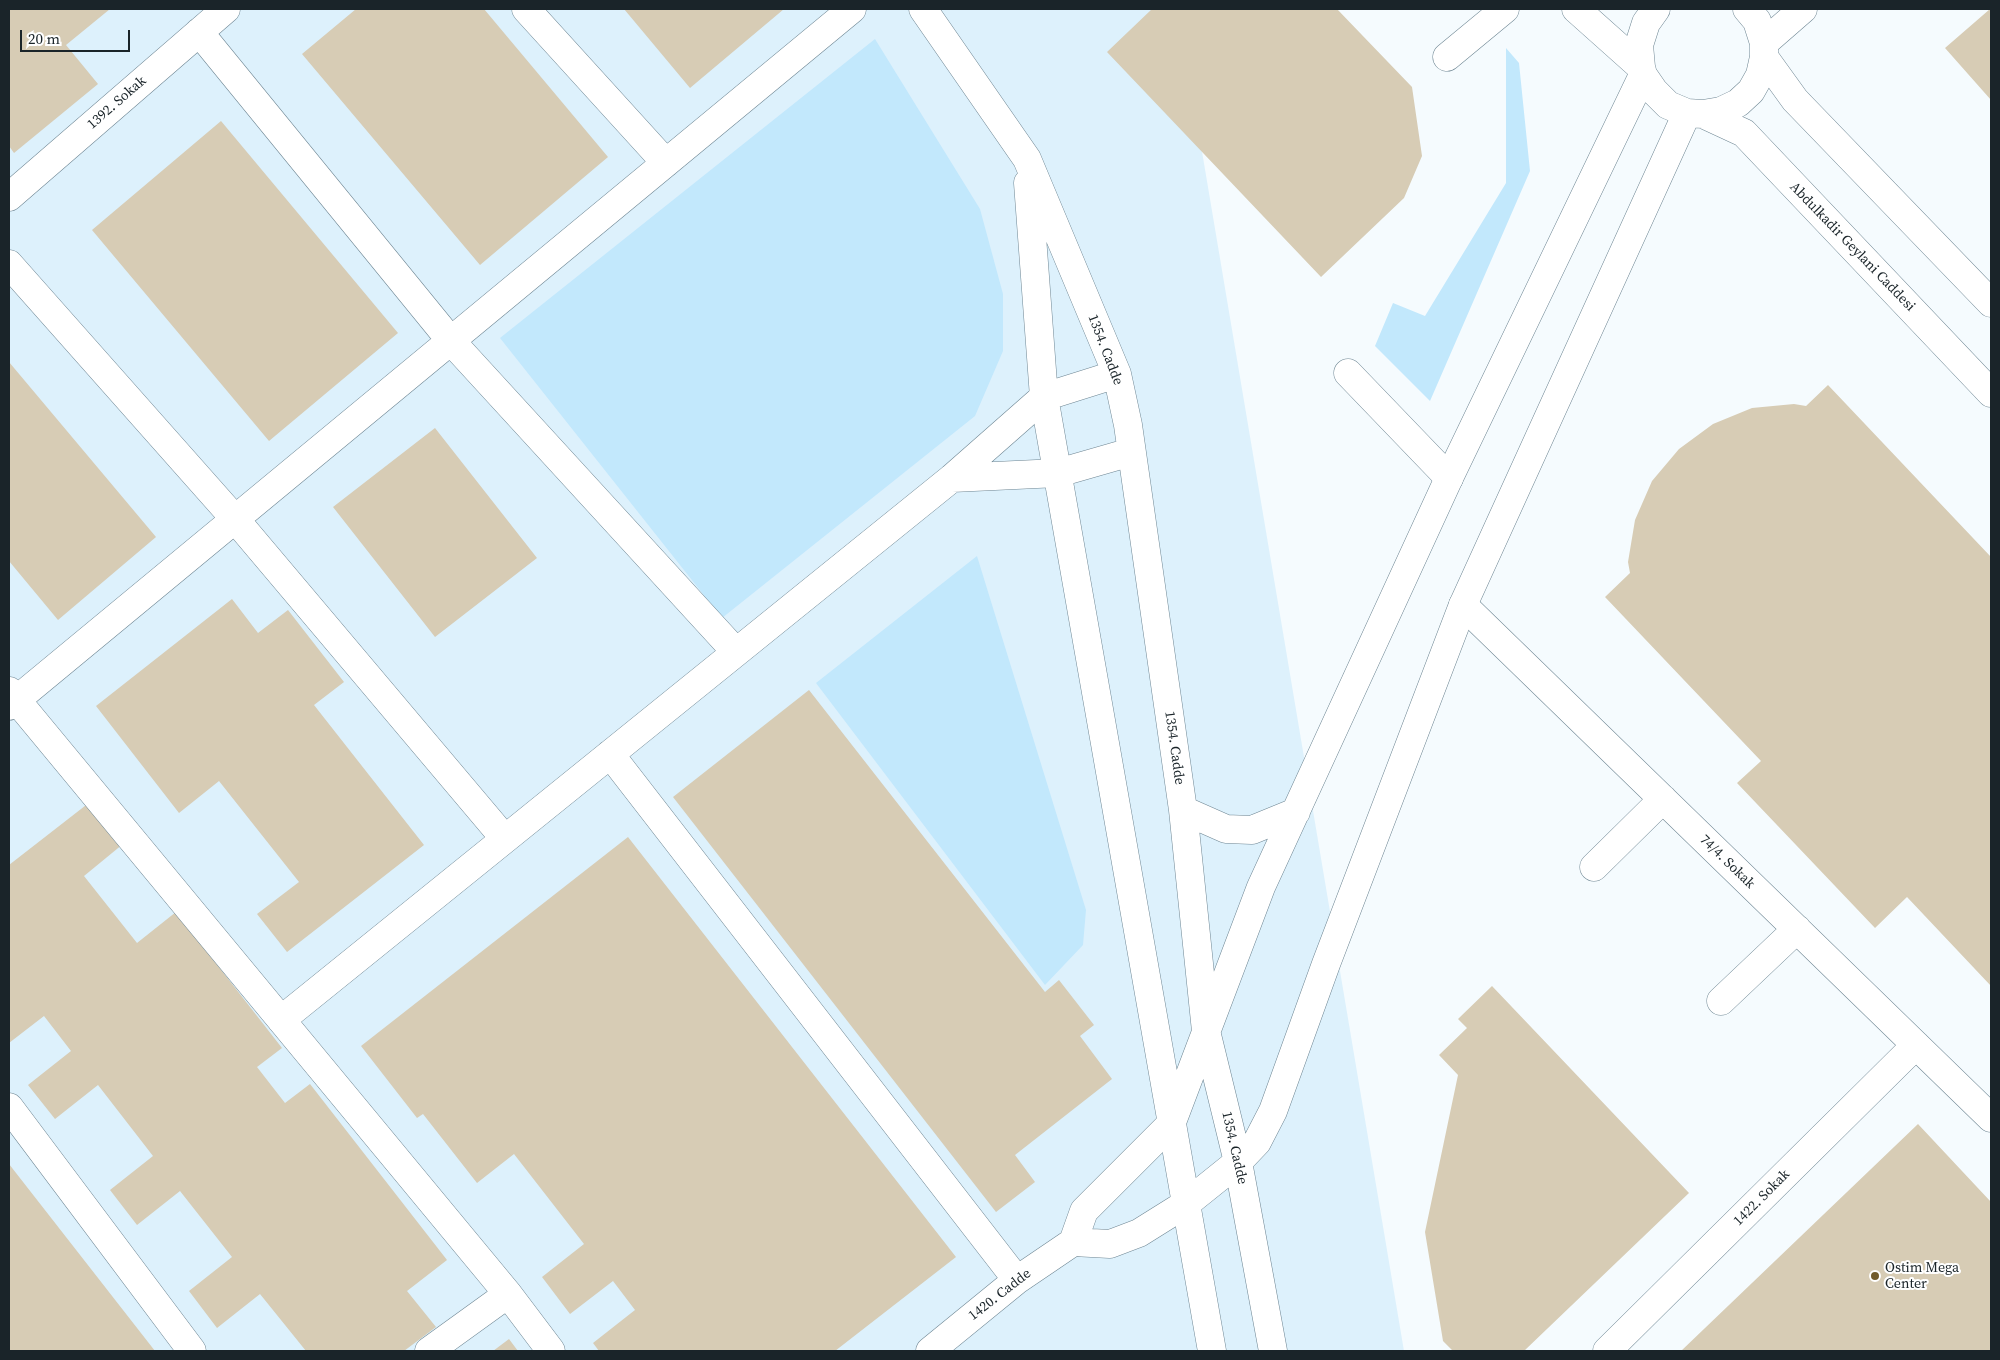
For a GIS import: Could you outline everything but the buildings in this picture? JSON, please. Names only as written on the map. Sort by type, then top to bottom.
[{"type":"main road","name":"1392. Sokak","points":[[9,197],[226,9]]},
{"type":"main road","points":[[526,9],[666,163]]},
{"type":"main road","points":[[551,1351],[508,1294],[11,699],[235,519],[852,9]]},
{"type":"main road","name":"1354. Cadde","points":[[923,9],[1027,159],[1117,374],[1128,425],[1183,810],[1206,1031],[1238,1162],[1274,1351]]},
{"type":"main road","points":[[1447,57],[1504,9]]},
{"type":"main road","name":"Abdulkadir Geylani Caddesi","points":[[1576,9],[1642,71],[1654,92],[1668,105],[1695,113],[1744,134],[1991,393]]},
{"type":"main road","points":[[1656,9],[1646,23],[1639,45],[1642,71],[1449,478],[1261,887],[1172,1123],[1084,1211],[1073,1242],[1110,1244],[1139,1233],[1187,1203],[1238,1162],[1257,1142],[1273,1110],[1326,964],[1463,605],[1695,113],[1721,111],[1738,103],[1751,91],[1760,75],[1764,50],[1803,9]]},
{"type":"main road","points":[[1746,9],[1757,21],[1764,50],[1795,100],[1991,303]]},
{"type":"main road","points":[[199,32],[451,341],[736,652]]},
{"type":"main road","points":[[1027,159],[1044,397],[1212,1351]]},
{"type":"main road","points":[[9,264],[235,519],[505,839]]},
{"type":"main road","points":[[1348,373],[1449,478]]},
{"type":"main road","points":[[281,1020],[952,478],[1044,397],[1117,374]]},
{"type":"main road","points":[[952,478],[1058,473],[1131,452]]},
{"type":"main road","name":"74/4. Sokak","points":[[1463,605],[1991,1118]]},
{"type":"main road","points":[[610,754],[1017,1280]]},
{"type":"main road","points":[[1594,867],[1663,799]]},
{"type":"main road","points":[[1183,810],[1226,829],[1252,830],[1296,812]]},
{"type":"main road","points":[[1722,1001],[1797,929]]},
{"type":"main road","name":"1422. Sokak","points":[[1607,1351],[1916,1045]]},
{"type":"main road","points":[[9,1107],[192,1351]]},
{"type":"main road","name":"1420. Cadde","points":[[930,1351],[1017,1280],[1073,1242]]},
{"type":"main road","points":[[429,1351],[508,1294]]},
{"type":"shaded area","points":[[9,9],[1178,9],[1404,1351],[9,1351]]},
{"type":"shaded area","points":[[875,39],[980,209],[1003,294],[1003,351],[975,416],[722,618],[500,338]]},
{"type":"shaded area","points":[[1506,48],[1519,63],[1530,171],[1430,401],[1375,346],[1393,303],[1425,316],[1506,183]]},
{"type":"shaded area","points":[[977,556],[1086,910],[1083,945],[1045,985],[816,683]]},
{"type":"place","name":"Ostim Mega Center","points":[[1875,1276]]}]
